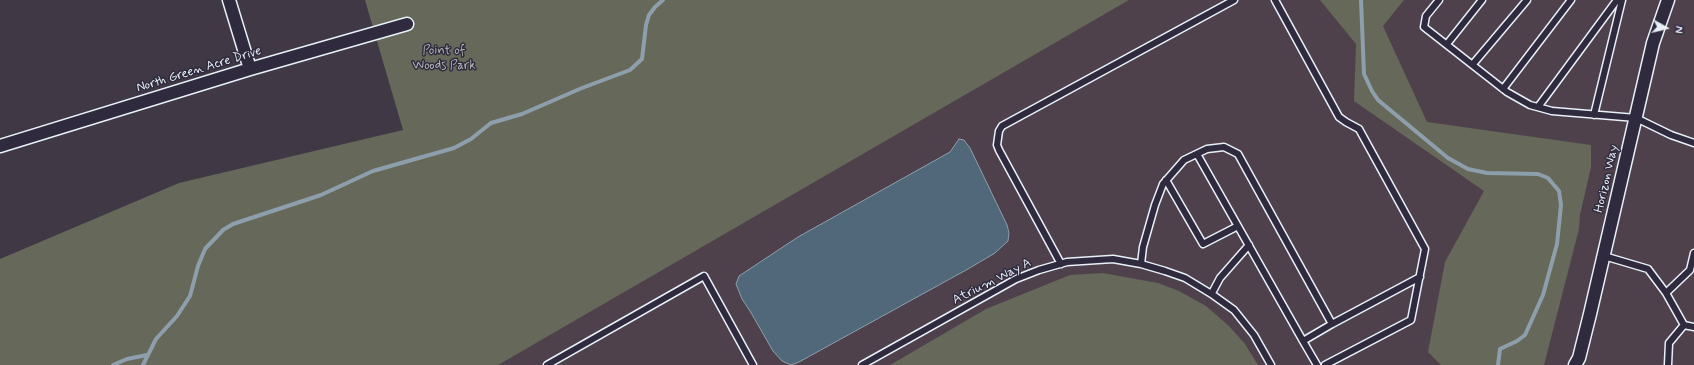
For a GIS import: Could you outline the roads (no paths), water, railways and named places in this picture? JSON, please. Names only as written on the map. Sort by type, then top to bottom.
[{"type":"street","points":[[229,0],[250,69]]},
{"type":"street","name":"Horizon Way","points":[[1575,365],[1579,358],[1604,256],[1653,43],[1668,0]]},
{"type":"street","name":"North Green Acre Drive","points":[[0,146],[250,69],[407,24]]},
{"type":"lane","points":[[1061,264],[999,150],[997,145],[999,131],[1002,126],[1234,0]]},
{"type":"lane","points":[[1275,0],[1340,117],[1359,129],[1425,249],[1411,320],[1325,365]]},
{"type":"lane","points":[[1439,0],[1426,16],[1424,27],[1503,89],[1530,104],[1552,111],[1636,118],[1671,135],[1694,143]]},
{"type":"lane","points":[[1447,44],[1482,0]]},
{"type":"lane","points":[[1473,64],[1526,0]]},
{"type":"lane","points":[[1503,89],[1571,0]]},
{"type":"lane","points":[[1538,107],[1617,0]]},
{"type":"lane","points":[[1594,115],[1622,0]]},
{"type":"lane","points":[[1142,264],[1144,247],[1155,205],[1166,180],[1184,160],[1207,149],[1224,147],[1238,154],[1332,324]]},
{"type":"lane","points":[[1197,154],[1315,364],[1317,365]]},
{"type":"lane","points":[[1166,180],[1203,244],[1238,226]]},
{"type":"lane","points":[[1212,294],[1220,278],[1249,245]]},
{"type":"lane","points":[[1666,293],[1690,270],[1694,252]]},
{"type":"lane","points":[[1604,256],[1648,269],[1666,293],[1684,325],[1694,327]]},
{"type":"lane","name":"Atrium Way A","points":[[862,365],[1016,280],[1061,264],[1088,260],[1113,259],[1142,264],[1185,278],[1212,294],[1239,316],[1254,335],[1271,365]]},
{"type":"lane","points":[[547,365],[704,276],[753,365]]},
{"type":"lane","points":[[1303,341],[1420,277]]},
{"type":"lane","points":[[1668,365],[1669,343],[1684,325]]},
{"type":"water","points":[[959,139],[964,140],[970,148],[1007,225],[1009,233],[1008,241],[995,253],[968,269],[799,362],[791,365],[782,361],[773,351],[742,299],[736,284],[739,276],[798,237],[950,152]]},
{"type":"waterway","points":[[143,365],[156,339],[177,316],[190,296],[198,266],[205,249],[223,230],[233,224],[321,195],[373,171],[454,148],[471,139],[491,123],[522,114],[582,88],[630,70],[642,59],[646,25],[649,15],[663,0]]},
{"type":"waterway","points":[[1361,0],[1364,74],[1378,100],[1448,158],[1468,169],[1487,173],[1538,174],[1548,178],[1559,191],[1561,205],[1557,244],[1543,295],[1525,335],[1517,341],[1500,349],[1498,365]]},
{"type":"waterway","points":[[113,365],[127,359],[147,355]]},
{"type":"park label","name":"Point of Woods Park","points":[[444,58]]}]
